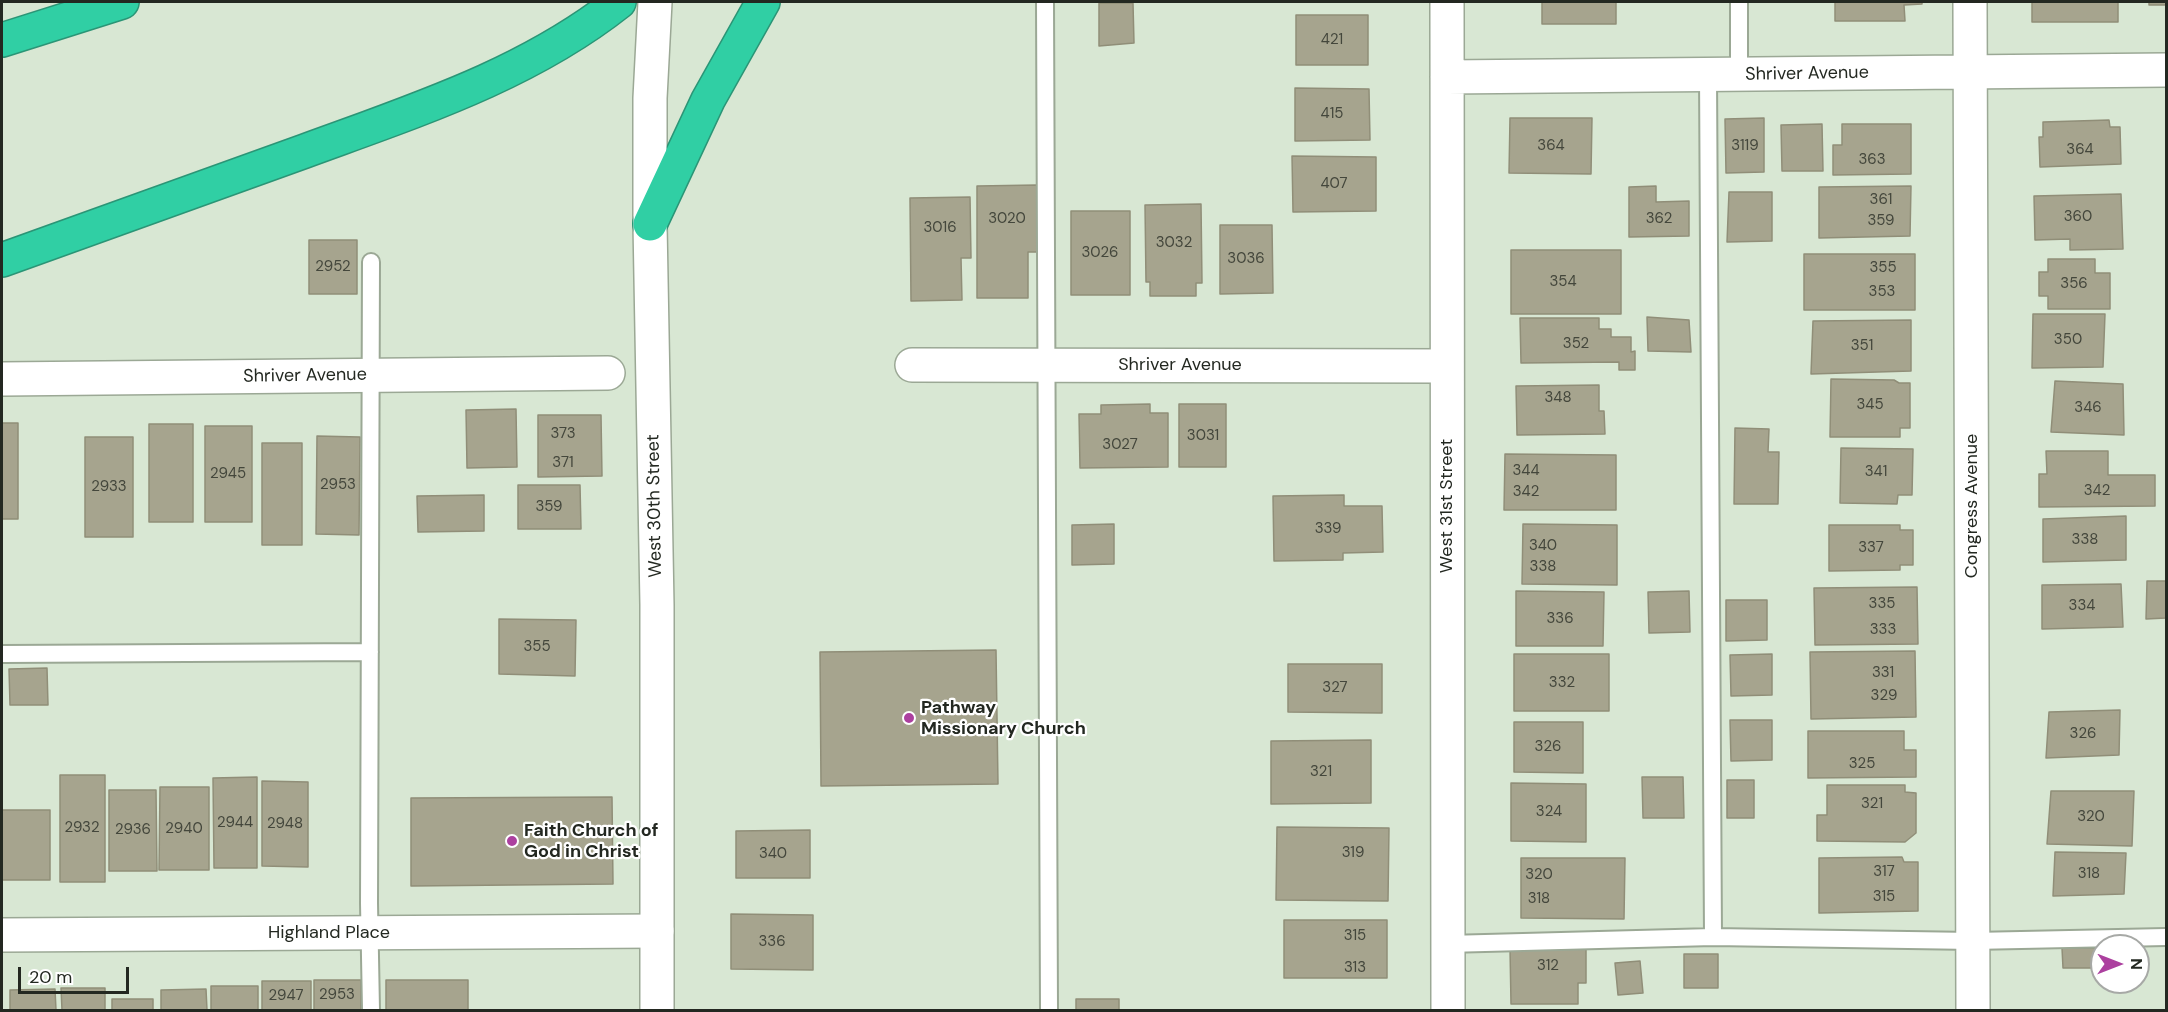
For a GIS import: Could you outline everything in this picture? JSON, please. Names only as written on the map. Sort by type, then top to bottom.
[{"type":"highway","points":[[2,40],[122,2]]},
{"type":"highway","points":[[2,260],[431,105],[533,59],[619,2]]},
{"type":"highway","points":[[650,224],[708,100],[764,2]]},
{"type":"street","name":"West 30th Street","points":[[655,2],[650,98],[650,224],[657,605],[657,1011]]},
{"type":"street","name":"West 31st Street","points":[[1447,2],[1448,1011]]},
{"type":"street","name":"Congress Avenue","points":[[1970,2],[1973,1011]]},
{"type":"street","name":"Shriver Avenue","points":[[1448,77],[2166,70]]},
{"type":"street","name":"Shriver Avenue","points":[[912,365],[1448,366]]},
{"type":"street","name":"Shriver Avenue","points":[[2,379],[608,373]]},
{"type":"street","name":"Highland Place","points":[[2,935],[657,931]]},
{"type":"lane","points":[[1045,2],[1049,1011]]},
{"type":"lane","points":[[1713,938],[1724,75],[1739,2]]},
{"type":"lane","points":[[371,262],[369,933],[371,1011]]},
{"type":"lane","points":[[2,654],[370,651]]},
{"type":"lane","points":[[1448,944],[1713,938],[1973,941],[2166,937]]},
{"type":"building","points":[[1542,2],[1616,2],[1616,24],[1542,24]]},
{"type":"building","points":[[1835,2],[1922,2],[1922,4],[1904,5],[1905,21],[1835,21]]},
{"type":"building","points":[[2032,2],[2118,2],[2118,22],[2032,22]]},
{"type":"building","points":[[2149,2],[2166,2],[2166,5],[2149,5]]},
{"type":"building","points":[[1099,3],[1133,3],[1134,43],[1099,46]]},
{"type":"building","points":[[1296,15],[1368,15],[1368,65],[1296,65]]},
{"type":"building","points":[[1295,88],[1369,89],[1370,140],[1295,141]]},
{"type":"building","points":[[1510,118],[1592,118],[1591,174],[1509,173]]},
{"type":"building","points":[[1764,118],[1764,172],[1726,173],[1725,119]]},
{"type":"building","points":[[2109,120],[2110,127],[2120,127],[2121,164],[2040,167],[2039,137],[2043,137],[2043,122]]},
{"type":"building","points":[[1822,124],[1823,171],[1782,171],[1781,125]]},
{"type":"building","points":[[1842,124],[1911,124],[1911,174],[1833,175],[1833,145],[1842,145]]},
{"type":"building","points":[[1292,156],[1376,157],[1376,211],[1293,212]]},
{"type":"building","points":[[1037,185],[1037,252],[1028,252],[1028,298],[977,298],[977,186]]},
{"type":"building","points":[[1656,186],[1656,202],[1689,201],[1689,236],[1629,237],[1629,187]]},
{"type":"building","points":[[1911,186],[1910,236],[1819,238],[1819,187]]},
{"type":"building","points":[[1729,192],[1772,192],[1772,241],[1727,242]]},
{"type":"building","points":[[2121,194],[2123,249],[2070,250],[2070,239],[2035,240],[2034,196]]},
{"type":"building","points":[[970,197],[971,258],[961,258],[962,300],[911,301],[910,198]]},
{"type":"building","points":[[1201,204],[1202,283],[1196,283],[1196,296],[1150,296],[1150,282],[1146,282],[1145,205]]},
{"type":"building","points":[[1071,211],[1130,211],[1130,295],[1071,295]]},
{"type":"building","points":[[1220,225],[1272,225],[1273,293],[1220,294]]},
{"type":"building","points":[[309,240],[357,240],[357,294],[309,294]]},
{"type":"building","points":[[1511,250],[1621,250],[1621,314],[1511,314]]},
{"type":"building","points":[[1804,254],[1915,254],[1915,310],[1804,310]]},
{"type":"building","points":[[2048,259],[2095,259],[2095,273],[2110,273],[2110,309],[2048,309],[2048,296],[2039,296],[2039,272],[2048,272]]},
{"type":"building","points":[[2033,314],[2105,314],[2103,367],[2032,368]]},
{"type":"building","points":[[1647,317],[1689,320],[1691,352],[1648,351]]},
{"type":"building","points":[[1520,318],[1599,318],[1599,329],[1611,329],[1611,337],[1631,337],[1631,352],[1635,351],[1635,370],[1619,370],[1619,362],[1521,363]]},
{"type":"building","points":[[1911,320],[1911,371],[1811,374],[1813,321]]},
{"type":"building","points":[[1831,379],[1894,380],[1899,383],[1910,383],[1910,428],[1900,428],[1900,437],[1830,437]]},
{"type":"building","points":[[2055,381],[2123,384],[2124,435],[2051,432]]},
{"type":"building","points":[[1599,385],[1599,411],[1604,411],[1605,434],[1517,435],[1516,386]]},
{"type":"building","points":[[1150,404],[1150,413],[1168,413],[1168,467],[1080,468],[1079,414],[1101,414],[1101,405]]},
{"type":"building","points":[[1179,404],[1226,404],[1226,467],[1179,467]]},
{"type":"building","points":[[516,409],[517,467],[467,468],[466,410]]},
{"type":"building","points":[[538,415],[601,415],[602,476],[538,477]]},
{"type":"building","points":[[2,423],[18,423],[18,519],[2,519]]},
{"type":"building","points":[[149,424],[193,424],[193,522],[149,522]]},
{"type":"building","points":[[205,426],[252,426],[252,522],[205,522]]},
{"type":"building","points":[[1735,428],[1769,429],[1768,452],[1779,452],[1778,504],[1734,504]]},
{"type":"building","points":[[317,436],[360,437],[359,535],[316,534]]},
{"type":"building","points":[[85,437],[133,437],[133,537],[85,537]]},
{"type":"building","points":[[262,443],[302,443],[302,545],[262,545]]},
{"type":"building","points":[[1841,448],[1913,449],[1912,495],[1898,495],[1897,504],[1840,503]]},
{"type":"building","points":[[2046,451],[2108,451],[2108,475],[2155,475],[2155,506],[2039,507],[2039,474],[2047,474]]},
{"type":"building","points":[[1505,454],[1616,455],[1616,510],[1504,510]]},
{"type":"building","points":[[518,485],[580,485],[581,529],[518,529]]},
{"type":"building","points":[[484,495],[484,531],[418,532],[417,496]]},
{"type":"building","points":[[1344,495],[1344,506],[1382,506],[1383,552],[1343,553],[1343,560],[1274,561],[1273,496]]},
{"type":"building","points":[[2126,516],[2126,560],[2043,562],[2043,519]]},
{"type":"building","points":[[1114,524],[1114,564],[1072,565],[1072,525]]},
{"type":"building","points":[[1523,524],[1617,525],[1617,585],[1522,584]]},
{"type":"building","points":[[1829,525],[1900,525],[1900,530],[1913,530],[1913,565],[1900,565],[1900,570],[1829,571]]},
{"type":"building","points":[[2147,581],[2166,581],[2166,618],[2146,619]]},
{"type":"building","points":[[2121,584],[2123,627],[2042,629],[2042,585]]},
{"type":"building","points":[[1917,587],[1918,644],[1815,645],[1814,588]]},
{"type":"building","points":[[1516,591],[1604,592],[1603,646],[1516,646]]},
{"type":"building","points":[[1689,591],[1690,632],[1649,633],[1648,592]]},
{"type":"building","points":[[1726,600],[1767,600],[1767,640],[1726,641]]},
{"type":"building","points":[[499,619],[576,620],[575,676],[499,674]]},
{"type":"building","name":"Pathway Missionary Church","points":[[996,650],[998,784],[821,786],[820,652]]},
{"type":"building","points":[[1915,651],[1916,717],[1811,719],[1810,652]]},
{"type":"building","points":[[1514,654],[1609,654],[1609,711],[1514,711]]},
{"type":"building","points":[[1772,654],[1772,695],[1731,696],[1730,655]]},
{"type":"building","points":[[1288,664],[1382,664],[1382,713],[1288,712]]},
{"type":"building","points":[[47,668],[48,705],[10,705],[9,669]]},
{"type":"building","points":[[2120,710],[2119,755],[2046,758],[2049,712]]},
{"type":"building","points":[[1730,720],[1772,720],[1772,760],[1731,761]]},
{"type":"building","points":[[1514,722],[1583,722],[1583,773],[1514,772]]},
{"type":"building","points":[[1808,731],[1904,731],[1904,750],[1916,750],[1916,777],[1808,778]]},
{"type":"building","points":[[1371,740],[1371,803],[1271,804],[1271,741]]},
{"type":"building","points":[[60,775],[105,775],[105,882],[60,882]]},
{"type":"building","points":[[257,777],[257,868],[214,868],[213,778]]},
{"type":"building","points":[[1642,777],[1683,777],[1684,818],[1643,818]]},
{"type":"building","points":[[1727,780],[1754,780],[1754,818],[1727,818]]},
{"type":"building","points":[[262,781],[308,782],[308,867],[262,866]]},
{"type":"building","points":[[1511,783],[1586,784],[1586,842],[1511,841]]},
{"type":"building","points":[[1827,785],[1905,785],[1905,792],[1916,793],[1916,833],[1905,842],[1817,841],[1817,815],[1827,815]]},
{"type":"building","points":[[160,787],[209,787],[209,870],[159,870]]},
{"type":"building","points":[[109,790],[156,790],[157,871],[109,871]]},
{"type":"building","points":[[2051,791],[2134,791],[2132,846],[2047,844]]},
{"type":"building","name":"Faith Church of God in Christ","points":[[612,797],[613,884],[411,886],[411,798]]},
{"type":"building","points":[[2,810],[50,810],[50,880],[2,880]]},
{"type":"building","points":[[1277,827],[1389,828],[1388,901],[1276,900]]},
{"type":"building","points":[[810,830],[810,878],[736,878],[736,831]]},
{"type":"building","points":[[2055,852],[2126,853],[2124,894],[2053,896]]},
{"type":"building","points":[[1902,857],[1904,862],[1918,862],[1918,911],[1819,913],[1819,858]]},
{"type":"building","points":[[1521,858],[1625,858],[1624,919],[1521,918]]},
{"type":"building","points":[[731,914],[813,915],[813,970],[731,969]]},
{"type":"building","points":[[1284,920],[1387,920],[1387,978],[1284,978]]},
{"type":"building","points":[[1510,948],[1586,948],[1586,983],[1578,983],[1578,1004],[1511,1004]]},
{"type":"building","points":[[2062,948],[2090,948],[2090,968],[2063,968]]},
{"type":"building","points":[[1684,954],[1718,954],[1718,988],[1684,988]]},
{"type":"building","points":[[1640,961],[1643,993],[1618,995],[1615,963]]},
{"type":"building","points":[[314,980],[361,980],[361,1010],[314,1010]]},
{"type":"building","points":[[386,980],[468,980],[468,1010],[386,1010]]},
{"type":"building","points":[[262,981],[311,981],[311,1010],[262,1010]]},
{"type":"building","points":[[211,986],[258,986],[258,1010],[211,1010]]},
{"type":"building","points":[[61,988],[105,988],[105,1010],[62,1010]]},
{"type":"building","points":[[55,989],[56,1010],[10,1010],[10,990]]},
{"type":"building","points":[[206,989],[207,1010],[161,1010],[161,990]]},
{"type":"building","points":[[112,999],[153,999],[153,1010],[112,1010]]},
{"type":"building","points":[[1076,999],[1119,999],[1119,1010],[1076,1010]]},
{"type":"place","name":"Pathway Missionary Church","points":[[909,718]]},
{"type":"place","name":"Faith Church of God in Christ","points":[[512,841]]}]
